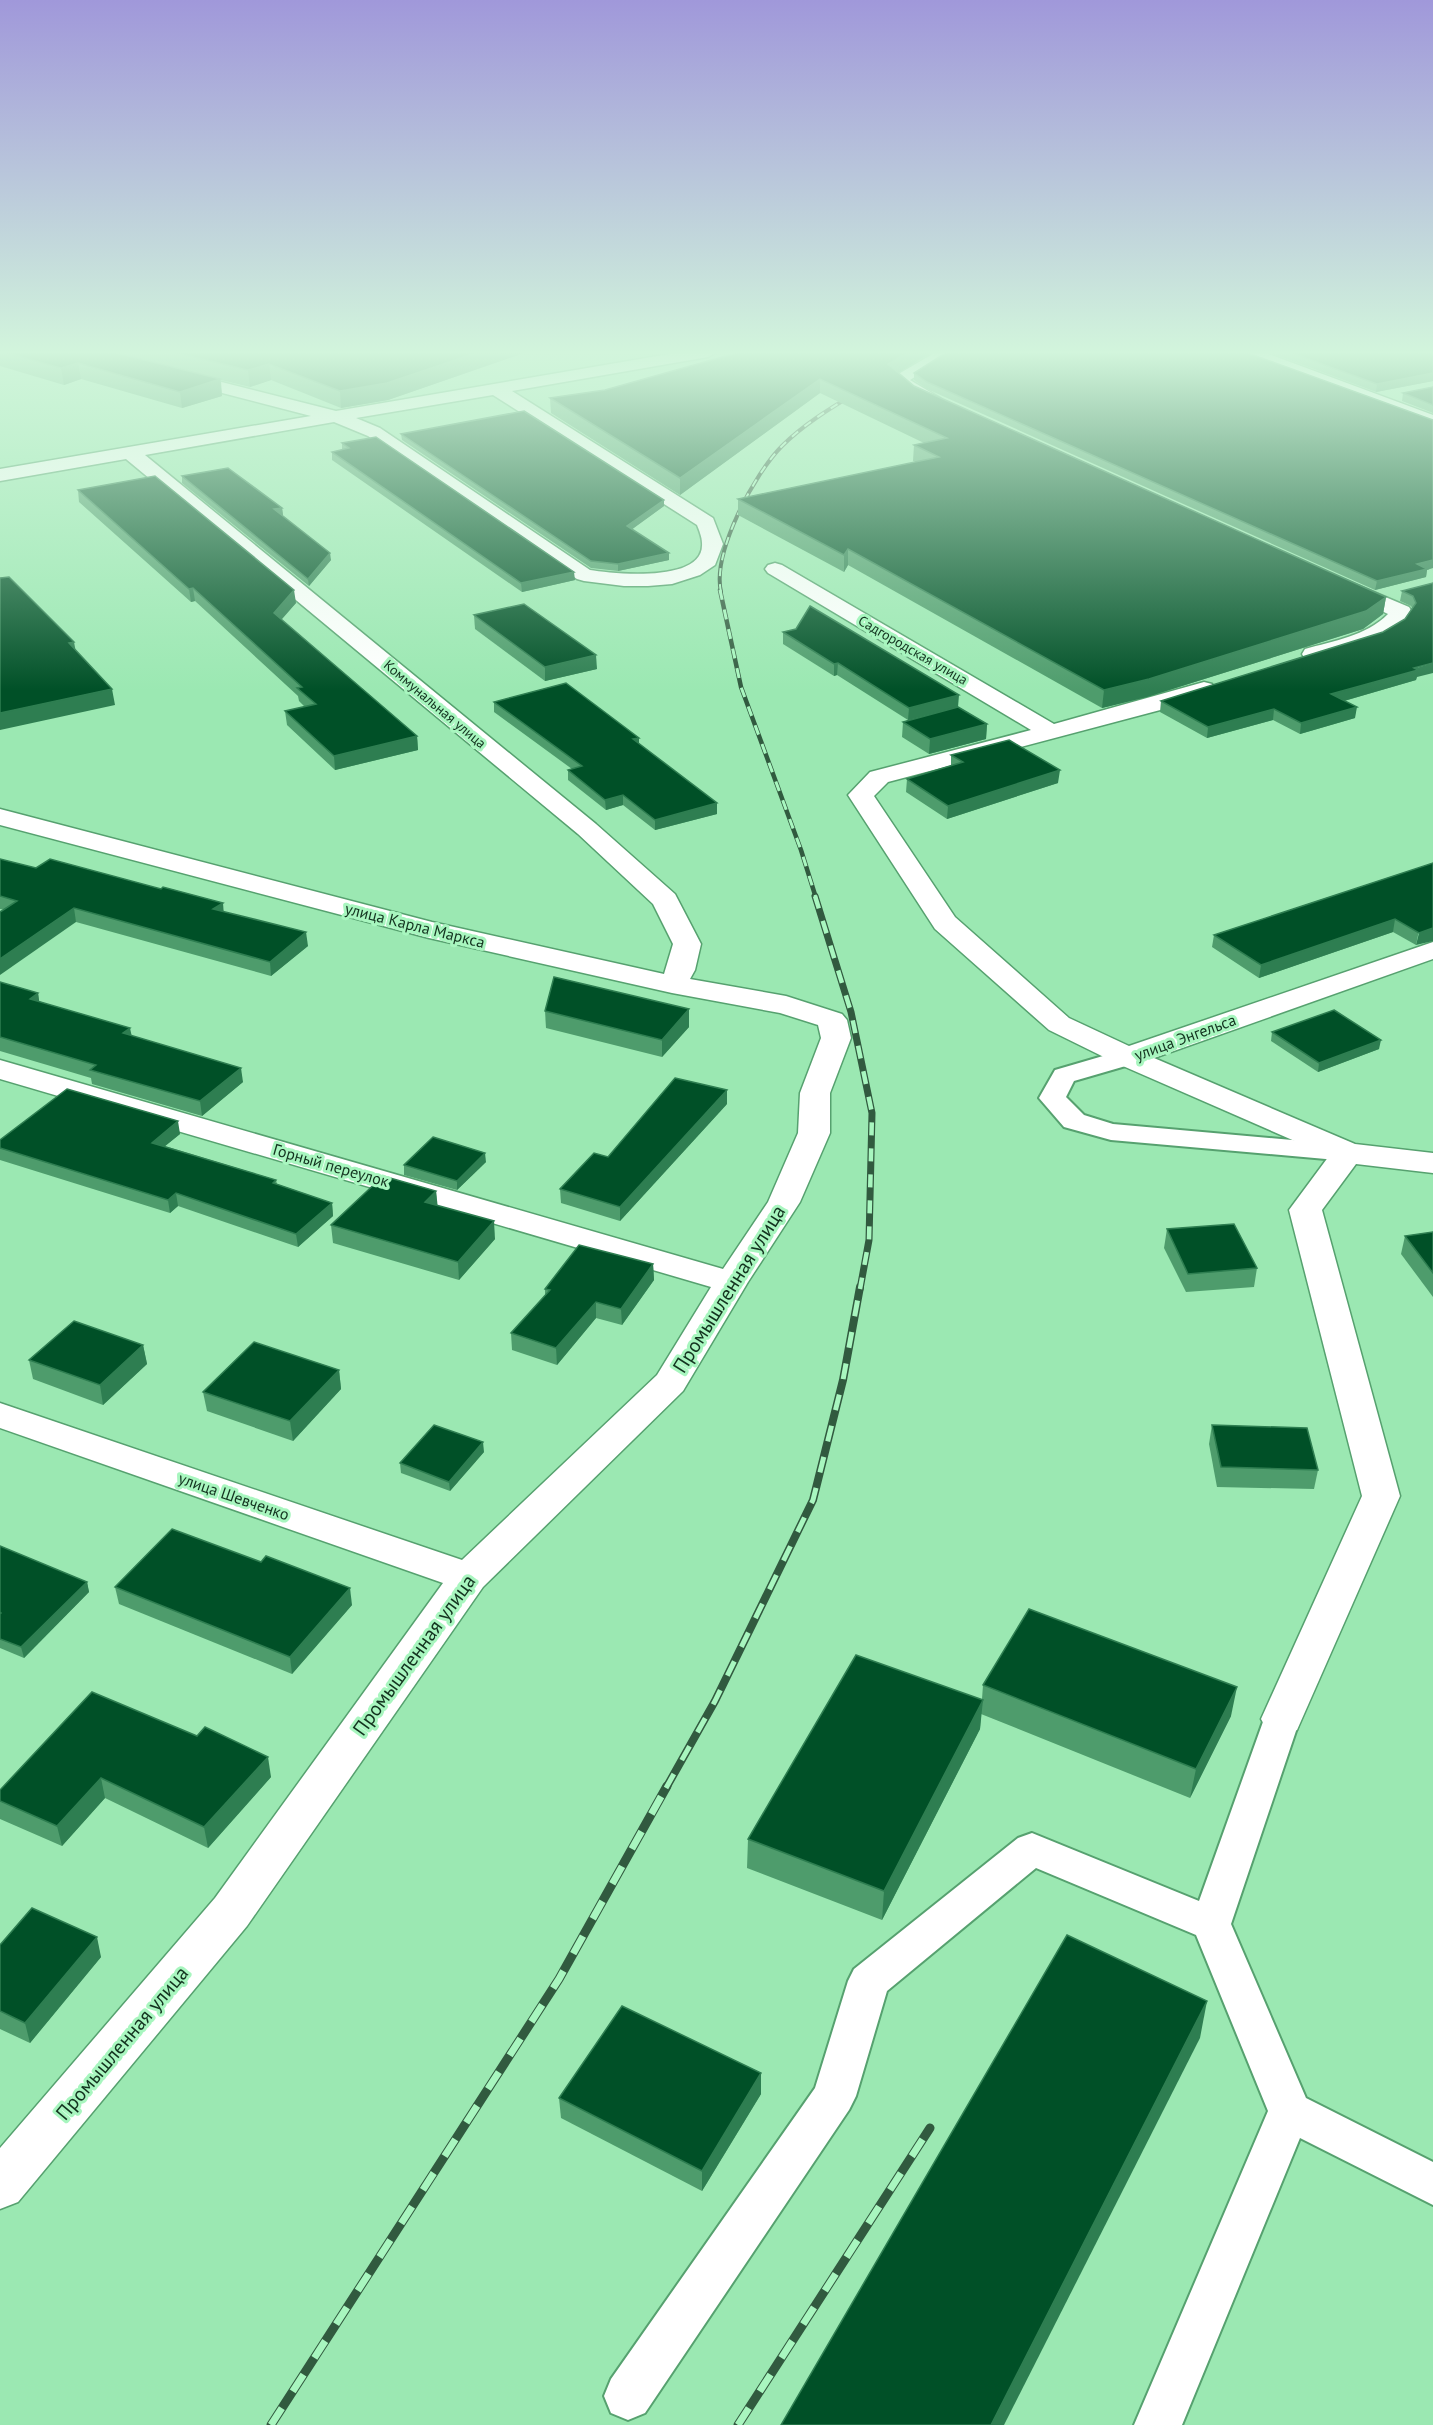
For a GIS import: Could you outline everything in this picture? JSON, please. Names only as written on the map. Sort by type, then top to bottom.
[{"type":"street","points":[[0,475],[59,465]]},
{"type":"street","name":"Коммунальная улица","points":[[146,465],[587,829],[665,900],[687,944],[681,970],[672,984]]},
{"type":"street","points":[[423,465],[584,575],[606,581],[636,580],[673,576],[698,570],[708,562],[714,548],[714,536],[706,522],[616,465]]},
{"type":"street","name":"Садгородская улица","points":[[775,569],[1050,730]]},
{"type":"street","points":[[1293,661],[1372,636],[1394,622],[1402,602],[1374,600],[1331,580]]},
{"type":"street","points":[[1127,1057],[1059,1024],[945,923],[861,795],[879,777],[1050,730],[1156,704],[1224,682]]},
{"type":"street","name":"улица Карла Маркса","points":[[0,817],[429,930],[672,984],[786,1005],[832,1020]]},
{"type":"street","name":"улица Энгельса","points":[[1127,1057],[1433,950]]},
{"type":"street","name":"Промышленная улица","points":[[0,2185],[231,1912],[469,1577],[670,1383],[731,1282],[784,1202],[814,1133],[815,1093],[836,1038],[832,1020]]},
{"type":"street","name":"улица Энгельса","points":[[1127,1057],[1348,1154]]},
{"type":"street","name":"Горный переулок","points":[[0,1069],[731,1282]]},
{"type":"street","points":[[1282,1719],[1381,1496],[1305,1210],[1348,1154],[1433,1163]]},
{"type":"street","name":"улица Шевченко","points":[[0,1415],[469,1577]]},
{"type":"lane","points":[[1127,1057],[1064,1076],[1052,1098],[1074,1121],[1111,1132],[1348,1154]]},
{"type":"lane","points":[[1282,1719],[1211,1924],[1290,2111],[1433,2185]]},
{"type":"lane","points":[[628,2396],[834,2096],[869,1981],[896,1959],[1032,1849],[1211,1924]]},
{"type":"lane","points":[[1158,2425],[1290,2111]]},
{"type":"building","points":[[351,465],[417,465],[574,572],[521,583]]},
{"type":"building","points":[[448,465],[609,465],[664,500],[627,526],[669,553],[618,564],[591,561]]},
{"type":"building","points":[[659,465],[698,465],[680,478]]},
{"type":"building","points":[[900,465],[1091,465],[1386,597],[1366,611],[1149,679],[1104,690],[848,549],[844,555],[738,499]]},
{"type":"building","points":[[1115,465],[1433,465],[1433,560],[1417,564],[1427,569],[1377,581]]},
{"type":"building","points":[[228,468],[282,508],[274,509],[330,553],[308,579],[182,476]]},
{"type":"building","points":[[155,476],[294,590],[274,613],[417,736],[334,756],[285,711],[316,704],[297,688],[302,687],[193,588],[189,589],[78,490]]},
{"type":"building","points":[[9,577],[74,642],[69,643],[112,689],[0,713],[0,578]]},
{"type":"building","points":[[1433,583],[1433,663],[1414,668],[1418,670],[1331,694],[1357,707],[1301,723],[1274,709],[1208,727],[1161,701],[1383,632],[1405,619],[1416,603],[1413,596],[1402,591]]},
{"type":"building","points":[[524,604],[596,655],[545,667],[474,615]]},
{"type":"building","points":[[810,606],[959,695],[909,708],[838,663],[834,664],[783,632],[796,629]]},
{"type":"building","points":[[566,683],[639,738],[633,739],[717,803],[655,820],[623,795],[605,800],[568,770],[582,766],[494,702]]},
{"type":"building","points":[[958,707],[987,724],[930,739],[903,722]]},
{"type":"building","points":[[1009,740],[1060,770],[948,806],[907,779],[963,762],[951,755]]},
{"type":"building","points":[[0,859],[36,868],[50,859],[223,903],[213,909],[306,932],[270,962],[74,908],[0,959],[0,912],[17,901],[0,896]]},
{"type":"building","points":[[1433,863],[1433,928],[1419,933],[1395,919],[1261,965],[1214,935]]},
{"type":"building","points":[[554,977],[689,1009],[662,1040],[545,1011]]},
{"type":"building","points":[[0,982],[38,993],[30,999],[130,1028],[123,1033],[241,1068],[200,1101],[90,1070],[96,1065],[0,1037]]},
{"type":"building","points":[[1334,1010],[1381,1040],[1319,1063],[1272,1032]]},
{"type":"building","points":[[675,1078],[727,1090],[620,1207],[560,1189],[594,1153],[608,1157]]},
{"type":"building","points":[[67,1089],[178,1121],[152,1143],[276,1180],[273,1183],[332,1203],[296,1234],[176,1193],[168,1200],[0,1148],[0,1140]]},
{"type":"building","points":[[433,1137],[485,1153],[457,1181],[404,1165]]},
{"type":"building","points":[[383,1176],[436,1191],[425,1202],[494,1221],[458,1262],[331,1225]]},
{"type":"building","points":[[1234,1224],[1257,1268],[1188,1274],[1167,1229]]},
{"type":"building","points":[[1433,1232],[1433,1273],[1405,1236]]},
{"type":"building","points":[[579,1245],[653,1264],[621,1309],[596,1302],[556,1348],[511,1333],[550,1290],[545,1289]]},
{"type":"building","points":[[74,1321],[143,1345],[100,1385],[29,1360]]},
{"type":"building","points":[[254,1342],[339,1370],[290,1421],[203,1392]]},
{"type":"building","points":[[434,1425],[483,1442],[449,1482],[400,1463]]},
{"type":"building","points":[[1212,1425],[1307,1428],[1318,1470],[1221,1467]]},
{"type":"building","points":[[172,1529],[261,1562],[266,1556],[350,1588],[290,1657],[115,1587]]},
{"type":"building","points":[[0,1546],[87,1582],[21,1647],[0,1639]]},
{"type":"building","points":[[1029,1609],[1237,1687],[1196,1769],[983,1685]]},
{"type":"building","points":[[856,1655],[983,1700],[884,1891],[748,1839]]},
{"type":"building","points":[[92,1692],[197,1736],[205,1727],[268,1757],[204,1827],[101,1778],[57,1826],[0,1801],[0,1790]]},
{"type":"building","points":[[32,1908],[97,1937],[25,2023],[0,2011],[0,1945]]},
{"type":"building","points":[[1067,1935],[1207,2001],[991,2425],[781,2425]]},
{"type":"building","points":[[622,2006],[761,2073],[702,2171],[559,2098]]},
{"type":"railway","points":[[721,592],[720,576],[729,536],[748,494],[766,465]]},
{"type":"railway","points":[[720,590],[741,687],[801,850],[816,898]]},
{"type":"railway","points":[[815,896],[851,1012],[872,1113],[869,1240],[860,1289]]},
{"type":"railway","points":[[666,1788],[715,1701],[813,1500],[843,1380],[860,1287]]},
{"type":"railway","points":[[271,2425],[559,1979],[667,1786]]},
{"type":"railway","points":[[738,2425],[930,2128]]}]
